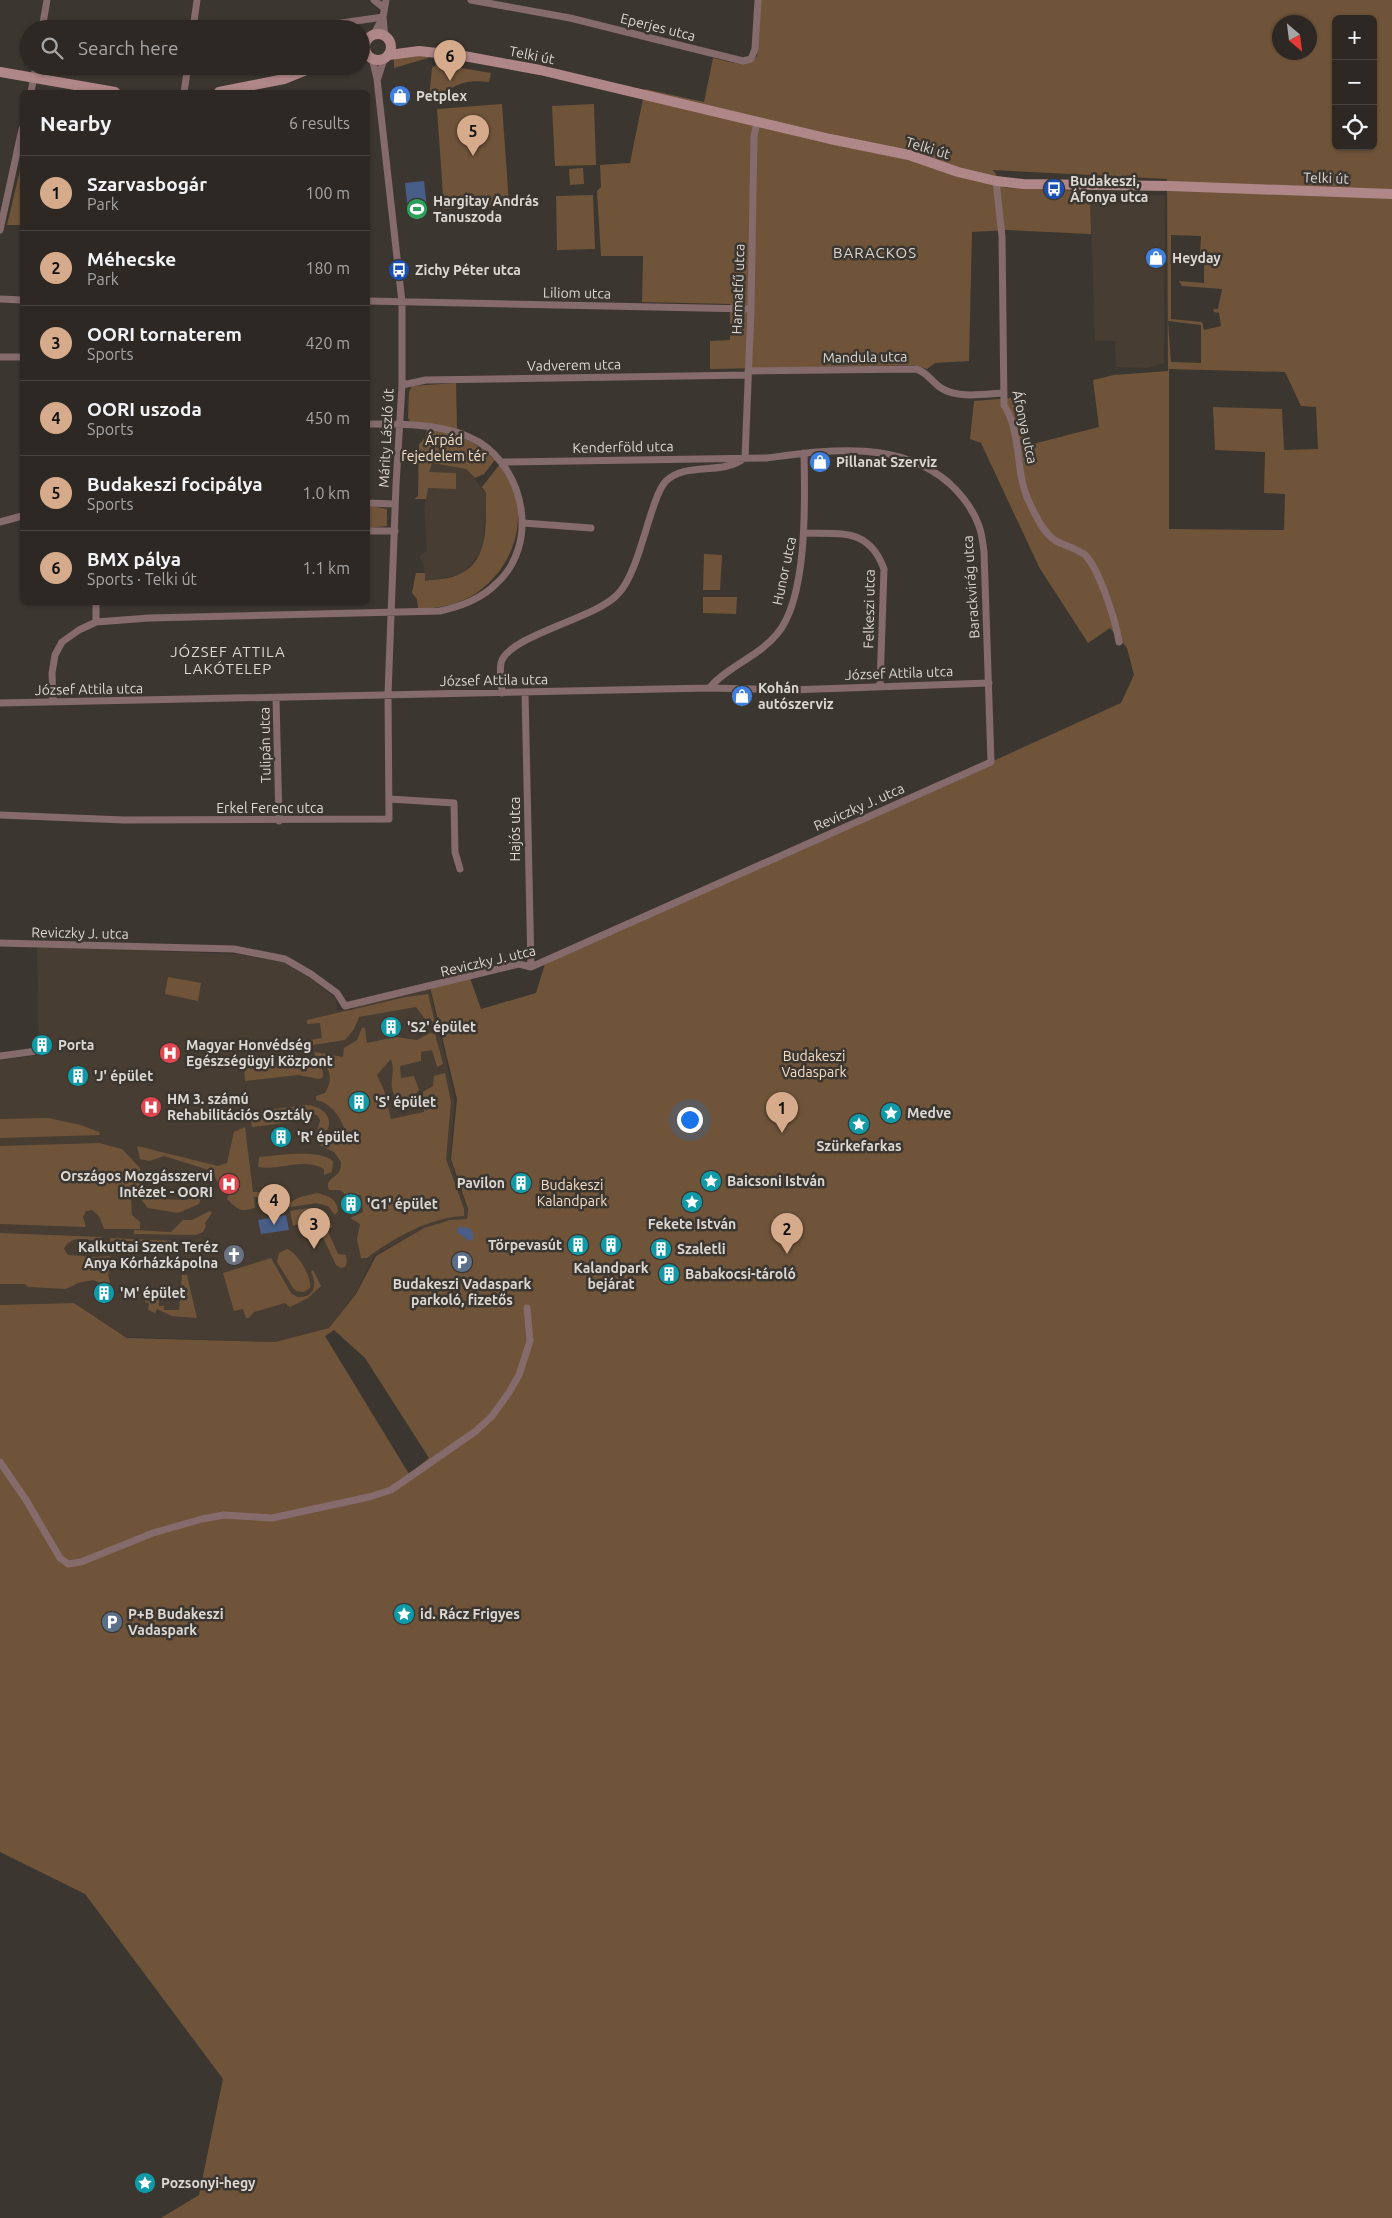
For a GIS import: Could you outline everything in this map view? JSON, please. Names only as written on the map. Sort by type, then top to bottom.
[{"type":"main road","points":[[386,57],[391,49],[388,39]]},
{"type":"main road","points":[[370,42],[388,39],[419,51]]},
{"type":"main road","points":[[370,58],[377,60],[419,51]]},
{"type":"main road","name":"Telki út","points":[[419,51],[464,56],[605,84],[757,122],[909,156],[958,172],[996,181],[1023,184],[1170,186],[1392,194]]},
{"type":"main road","points":[[0,72],[103,90]]},
{"type":"main road","points":[[229,90],[284,79],[294,75]]},
{"type":"street","points":[[44,20],[47,0]]},
{"type":"street","points":[[194,20],[197,0]]},
{"type":"street","points":[[374,0],[384,8]]},
{"type":"street","points":[[386,0],[383,16],[388,39]]},
{"type":"street","name":"Eperjes utca","points":[[471,0],[570,18],[743,61],[751,59],[755,49],[758,0]]},
{"type":"street","points":[[357,20],[383,16]]},
{"type":"street","points":[[370,37],[383,16]]},
{"type":"street","name":"Márity László út","points":[[378,79],[386,57]]},
{"type":"street","name":"Márity László út","points":[[370,63],[378,79],[402,302],[402,385],[388,694],[389,800]]},
{"type":"street","points":[[31,90],[35,75]]},
{"type":"street","points":[[184,90],[187,75]]},
{"type":"street","name":"Harmatfű utca","points":[[744,458],[751,309],[754,137],[757,122]]},
{"type":"street","points":[[0,230],[20,138]]},
{"type":"street","name":"Áfonya utca","points":[[996,181],[1002,237],[1004,405],[1011,416],[1015,431],[1023,484],[1029,502],[1044,529],[1055,540],[1074,548],[1086,556],[1113,611],[1120,642]]},
{"type":"street","points":[[0,299],[20,300]]},
{"type":"street","points":[[370,302],[402,302]]},
{"type":"street","name":"Liliom utca","points":[[402,302],[751,309]]},
{"type":"street","points":[[0,357],[20,357]]},
{"type":"street","name":"Mandula utca","points":[[748,373],[916,368],[946,390],[973,395],[1004,393]]},
{"type":"street","name":"Vadverem utca","points":[[402,385],[426,380],[748,373]]},
{"type":"street","points":[[53,702],[52,673],[55,655],[62,642],[79,630],[96,622],[149,618],[440,611],[461,606],[499,582],[511,564],[521,537],[523,523],[520,501],[512,480],[502,462],[480,443],[466,435],[446,430],[400,424],[370,424]]},
{"type":"street","name":"Barackvirág utca","points":[[744,458],[766,458],[804,453],[886,453],[910,460],[940,476],[956,490],[971,508],[980,527],[984,552],[992,762]]},
{"type":"street","name":"Hunor utca","points":[[709,688],[718,678],[754,654],[777,634],[784,624],[795,592],[805,533],[804,453]]},
{"type":"street","points":[[502,693],[501,663],[510,649],[528,638],[564,625],[617,596],[628,581],[643,533],[664,482],[674,475],[730,466],[744,458]]},
{"type":"street","name":"Kenderföld utca","points":[[502,462],[744,458]]},
{"type":"street","points":[[370,503],[396,504]]},
{"type":"street","points":[[0,522],[20,517]]},
{"type":"street","points":[[523,523],[591,528]]},
{"type":"street","points":[[370,531],[395,531]]},
{"type":"street","name":"Felkeszi utca","points":[[805,533],[851,535],[870,544],[879,554],[884,569],[880,685]]},
{"type":"street","points":[[96,605],[96,622]]},
{"type":"street","name":"József Attila utca","points":[[0,703],[709,688],[790,690],[880,685],[989,683]]},
{"type":"street","name":"Hajós utca","points":[[525,692],[530,967]]},
{"type":"street","name":"Tulipán utca","points":[[276,698],[279,821]]},
{"type":"street","name":"Reviczky J. utca","points":[[0,943],[234,949],[285,959],[311,974],[337,993],[345,1006],[519,964],[530,967],[992,762]]},
{"type":"street","points":[[389,800],[454,803],[455,852],[460,869]]},
{"type":"street","name":"Erkel Ferenc utca","points":[[0,815],[124,820],[279,821],[389,819],[389,800]]},
{"type":"street","points":[[0,1056],[44,1050]]},
{"type":"street","points":[[0,1462],[26,1500],[60,1558],[68,1564],[81,1562],[153,1533],[202,1519],[224,1515],[272,1518],[375,1496],[401,1484],[476,1431],[492,1416],[508,1394],[522,1367],[530,1341],[527,1308]]},
{"type":"shaded area","points":[[1165,195],[1164,363],[1148,368],[1116,367],[1115,341],[1095,341],[1090,196]]},
{"type":"shaded area","points":[[432,463],[466,469],[486,493],[483,550],[460,575],[425,581],[424,566],[419,556],[427,551],[424,510],[428,472]]},
{"type":"shaded area","name":"Országos Mozgásszervi Intézet - OORI","points":[[37,947],[236,954],[283,962],[303,973],[336,999],[337,1011],[346,1009],[350,1012],[354,1010],[351,1008],[429,987],[455,1099],[450,1159],[467,1209],[467,1219],[450,1220],[424,1228],[375,1255],[355,1294],[329,1328],[275,1342],[127,1337],[74,1303],[0,1305],[0,1060],[39,1055]]},
{"type":"green space","points":[[760,0],[1392,0],[1392,2218],[161,2218],[199,2195],[223,2079],[85,1894],[0,1852],[0,1305],[74,1303],[127,1338],[275,1342],[329,1328],[356,1294],[376,1256],[424,1228],[450,1220],[467,1219],[468,1209],[451,1159],[457,1099],[430,987],[470,978],[481,1009],[536,993],[545,964],[1121,703],[1134,675],[1127,648],[1110,628],[1088,643],[1039,567],[981,443],[970,439],[974,401],[1011,398],[1029,445],[1099,427],[1093,380],[1114,375],[1168,371],[1167,179],[993,170],[1005,188],[1086,191],[1090,196],[1091,234],[1008,230],[972,232],[969,361],[935,363],[927,369],[914,365],[710,369],[710,341],[730,340],[730,304],[642,302],[643,256],[601,256],[597,191],[601,187],[600,165],[630,163],[645,89],[704,102],[713,58],[743,64],[757,56]],"holes":[[[1171,235],[1201,236],[1200,256],[1204,258],[1204,283],[1179,281],[1182,286],[1222,289],[1218,309],[1213,309],[1214,312],[1219,313],[1221,326],[1204,330],[1202,322],[1171,319]],[[1168,321],[1201,325],[1201,363],[1171,362]],[[1169,369],[1285,372],[1301,406],[1316,407],[1318,449],[1284,450],[1282,409],[1213,407],[1215,450],[1265,452],[1264,493],[1285,494],[1284,530],[1169,529]],[[334,1330],[365,1358],[429,1458],[409,1474],[325,1336]]]},
{"type":"green space","points":[[429,54],[428,58],[394,68],[394,57]]},
{"type":"green space","points":[[437,64],[491,73],[489,82],[463,83],[429,98],[432,68]]},
{"type":"green space","points":[[502,104],[509,204],[444,209],[437,109]]},
{"type":"green space","points":[[594,104],[596,165],[555,166],[552,106]]},
{"type":"green space","points":[[583,168],[584,184],[570,185],[569,169]]},
{"type":"green space","points":[[20,170],[20,225],[7,225]]},
{"type":"green space","points":[[593,195],[595,249],[557,250],[556,196]]},
{"type":"green space","points":[[456,383],[457,430],[410,421],[408,418],[409,392],[412,386]]},
{"type":"green space","name":"Árpád fejedelem tér","points":[[427,429],[464,438],[480,447],[495,460],[484,474],[475,478],[466,469],[432,463],[429,472],[456,473],[456,489],[428,488],[426,499],[414,499],[418,496],[419,444],[425,438]]},
{"type":"green space","name":"Árpád fejedelem tér","points":[[500,464],[511,481],[517,500],[518,519],[509,555],[499,571],[486,586],[470,597],[444,606],[418,609],[417,599],[412,593],[416,573],[425,573],[425,581],[452,577],[470,568],[477,559],[482,549],[486,527],[486,493],[482,487]]},
{"type":"green space","points":[[370,507],[387,509],[387,526],[370,527]]},
{"type":"green space","points":[[704,554],[722,555],[720,590],[703,590]]},
{"type":"green space","points":[[703,597],[737,597],[736,614],[703,613]]},
{"type":"green space","points":[[168,977],[201,983],[198,1001],[165,994]]},
{"type":"green space","points":[[428,994],[435,1023],[425,1019],[416,1007],[359,1017],[354,1029],[345,1040],[307,1046],[305,1041],[322,1038],[320,1023],[307,1024],[307,1020],[406,997]]},
{"type":"green space","points":[[362,1028],[365,1028],[367,1043],[396,1037],[417,1040],[430,1033],[435,1034],[443,1064],[437,1067],[432,1050],[421,1052],[421,1061],[400,1066],[401,1078],[414,1076],[419,1090],[413,1097],[398,1100],[394,1094],[392,1089],[393,1070],[391,1059],[377,1075],[384,1090],[391,1119],[424,1112],[423,1092],[433,1086],[434,1076],[445,1073],[451,1102],[446,1159],[464,1209],[464,1216],[451,1217],[426,1224],[400,1236],[367,1258],[361,1258],[357,1239],[360,1224],[350,1218],[363,1212],[361,1195],[346,1195],[340,1190],[329,1190],[329,1181],[340,1170],[341,1162],[334,1152],[319,1145],[332,1134],[343,1143],[348,1138],[343,1125],[333,1109],[323,1102],[316,1100],[316,1096],[325,1093],[330,1076],[327,1067],[314,1056],[315,1052],[343,1057],[344,1048],[357,1040]]},
{"type":"green space","points":[[281,1062],[288,1066],[316,1064],[323,1071],[323,1077],[319,1079],[298,1075],[245,1081],[244,1065]]},
{"type":"green space","points":[[307,1105],[321,1109],[324,1112],[329,1119],[328,1129],[320,1133],[317,1132],[320,1120],[317,1115],[309,1113],[301,1121],[252,1127],[249,1112]]},
{"type":"green space","points":[[48,1118],[81,1125],[99,1132],[100,1135],[0,1138],[0,1119]]},
{"type":"green space","points":[[245,1127],[253,1192],[271,1194],[273,1202],[264,1207],[259,1197],[254,1197],[255,1208],[242,1210],[237,1208],[227,1199],[231,1191],[230,1183],[219,1185],[212,1171],[164,1156],[149,1161],[140,1159],[137,1146],[218,1166],[227,1163],[234,1132]]},
{"type":"green space","points":[[99,1143],[122,1149],[140,1168],[141,1190],[146,1195],[159,1199],[186,1200],[202,1196],[199,1204],[178,1213],[148,1208],[140,1198],[131,1198],[132,1215],[140,1222],[140,1229],[104,1229],[99,1216],[92,1210],[86,1211],[83,1217],[86,1227],[0,1224],[0,1146]]},
{"type":"green space","points":[[312,1154],[328,1158],[333,1161],[332,1172],[324,1175],[324,1169],[308,1164],[267,1168],[258,1167],[259,1157]]},
{"type":"green space","points":[[317,1193],[334,1200],[338,1211],[335,1215],[328,1206],[316,1203],[278,1209],[300,1197]]},
{"type":"green space","points":[[309,1208],[321,1211],[329,1220],[319,1225],[309,1221],[293,1226],[290,1211]]},
{"type":"green space","points":[[210,1211],[212,1213],[205,1223],[206,1226],[203,1232],[196,1235],[134,1234],[134,1230],[171,1232],[183,1220],[192,1220]]},
{"type":"green space","points":[[331,1223],[332,1227],[327,1229],[338,1254],[346,1255],[347,1262],[345,1267],[341,1268],[336,1265],[319,1229]]},
{"type":"green space","points":[[0,1233],[101,1237],[103,1239],[102,1242],[85,1239],[71,1241],[64,1249],[68,1255],[110,1256],[112,1263],[108,1274],[111,1287],[93,1280],[78,1283],[66,1289],[28,1287],[25,1284],[0,1284]]},
{"type":"green space","points":[[110,1238],[176,1241],[182,1246],[136,1241],[118,1241],[110,1244]]},
{"type":"green space","points":[[287,1249],[296,1255],[307,1272],[310,1288],[304,1292],[296,1291],[293,1288],[277,1262],[279,1253]]},
{"type":"green space","points":[[271,1258],[291,1293],[297,1297],[307,1296],[313,1290],[314,1282],[311,1272],[313,1270],[321,1286],[308,1298],[290,1307],[285,1303],[254,1312],[249,1318],[246,1318],[243,1309],[234,1311],[223,1273]]},
{"type":"green space","points":[[182,1275],[187,1275],[197,1318],[172,1316],[157,1309],[155,1313],[148,1310],[149,1303],[145,1302],[146,1296],[159,1297],[159,1306],[164,1306],[164,1310],[179,1310]]},
{"type":"water","points":[[424,181],[427,208],[408,210],[405,183]]},
{"type":"water","points":[[286,1215],[289,1230],[261,1234],[258,1220]]},
{"type":"water","points":[[458,1227],[469,1228],[473,1233],[473,1239],[469,1241],[457,1232]]},
{"type":"place","name":"BMX pálya","points":[[450,81]]},
{"type":"place","name":"Petplex","points":[[400,96]]},
{"type":"place","name":"Budakeszi focipálya","points":[[473,156]]},
{"type":"place","name":"Budakeszi, Áfonya utca","points":[[1054,189]]},
{"type":"place","name":"Hargitay András Tanuszoda","points":[[417,209]]},
{"type":"place","name":"Heyday","points":[[1156,258]]},
{"type":"place","name":"Zichy Péter utca","points":[[399,270]]},
{"type":"place","name":"Pillanat Szerviz","points":[[820,462]]},
{"type":"place","name":"Kohán autószerviz","points":[[742,696]]},
{"type":"place","name":"'S2' épület","points":[[391,1027]]},
{"type":"place","name":"Porta","points":[[42,1045]]},
{"type":"place","name":"Magyar Honvédség Egészségügyi Központ","points":[[170,1053]]},
{"type":"place","name":"'J' épület","points":[[78,1076]]},
{"type":"place","name":"'S' épület","points":[[359,1102]]},
{"type":"place","name":"HM 3. számú Rehabilitációs Osztály","points":[[151,1107]]},
{"type":"place","name":"Medve","points":[[891,1113]]},
{"type":"place","name":"Szürkefarkas","points":[[859,1124]]},
{"type":"place","name":"Szarvasbogár","points":[[782,1133]]},
{"type":"place","name":"'R' épület","points":[[281,1137]]},
{"type":"place","name":"Baicsoni István","points":[[711,1181]]},
{"type":"place","name":"Pavilon","points":[[521,1183]]},
{"type":"place","name":"Országos Mozgásszervi Intézet - OORI","points":[[229,1184]]},
{"type":"place","name":"Fekete István","points":[[692,1202]]},
{"type":"place","name":"'G1' épület","points":[[351,1204]]},
{"type":"place","name":"OORI uszoda","points":[[274,1225]]},
{"type":"place","name":"Törpevasút","points":[[578,1245]]},
{"type":"place","name":"Kalandpark bejárat","points":[[611,1245]]},
{"type":"place","name":"OORI tornaterem","points":[[314,1249]]},
{"type":"place","name":"Szaletli","points":[[661,1249]]},
{"type":"place","name":"Méhecske","points":[[787,1254]]},
{"type":"place","name":"Kalkuttai Szent Teréz Anya Kórházkápolna","points":[[234,1255]]},
{"type":"place","name":"Budakeszi Vadaspark parkoló, fizetős","points":[[462,1262]]},
{"type":"place","name":"Babakocsi-tároló","points":[[669,1274]]},
{"type":"place","name":"'M' épület","points":[[104,1293]]},
{"type":"place","name":"id. Rácz Frigyes","points":[[404,1614]]},
{"type":"place","name":"P+B Budakeszi Vadaspark","points":[[112,1622]]},
{"type":"place","name":"Pozsonyi-hegy","points":[[145,2183]]},
{"type":"district","name":"BARACKOS","points":[[875,253]]},
{"type":"district","name":"JÓZSEF ATTILA LAKÓTELEP","points":[[228,660]]},
{"type":"park label","name":"Budakeszi Vadaspark","points":[[814,1064]]},
{"type":"park label","name":"Budakeszi Kalandpark","points":[[572,1194]]}]
